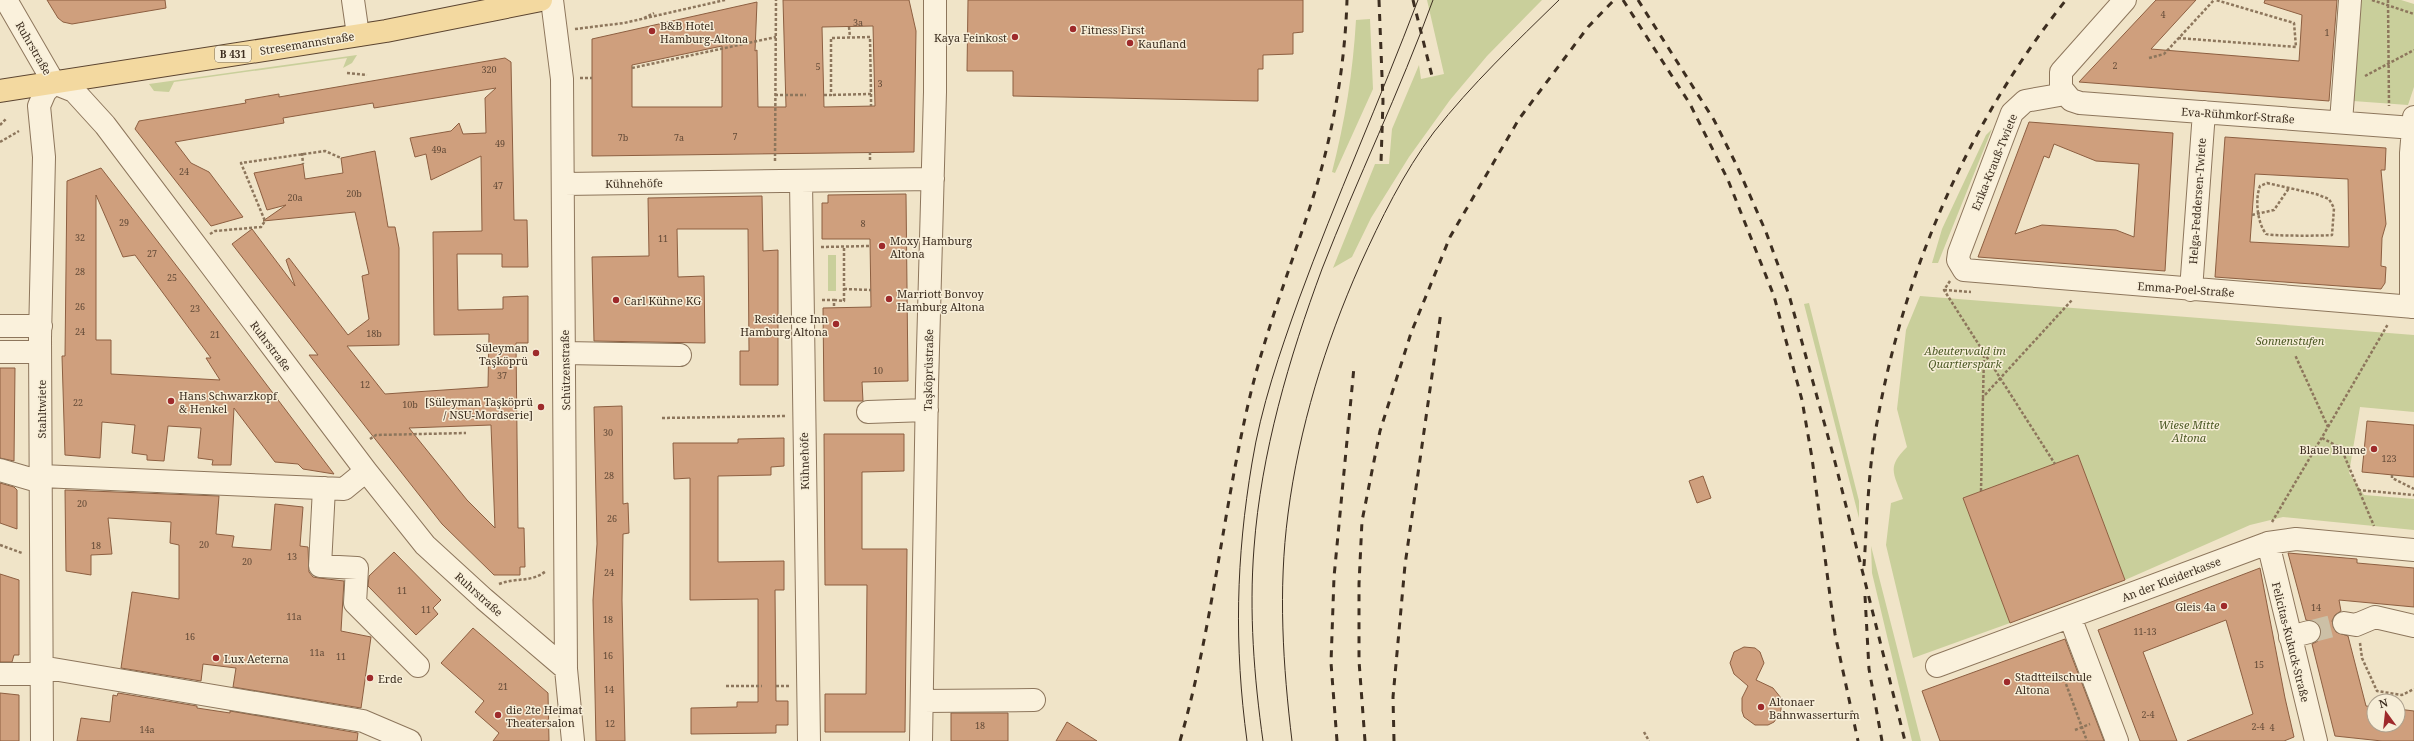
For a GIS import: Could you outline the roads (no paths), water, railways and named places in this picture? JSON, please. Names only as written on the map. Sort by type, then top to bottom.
[{"type":"main road","name":"Stresemannstraße","points":[[0,91],[358,35],[428,23],[541,0]]},
{"type":"street","name":"Ruhrstraße","points":[[6,0],[54,83],[74,91],[96,116],[366,471],[425,544],[484,599],[566,669]]},
{"type":"street","points":[[353,0],[358,35]]},
{"type":"street","name":"Schützenstraße","points":[[552,0],[562,79],[564,184],[566,669],[573,741]]},
{"type":"street","name":"Taşköprüstraße","points":[[921,741],[927,410],[936,92],[934,0]]},
{"type":"street","points":[[2065,94],[2060,80],[2061,72],[2125,0]]},
{"type":"street","points":[[2341,122],[2350,0]]},
{"type":"street","name":"Stahltwiete","points":[[42,741],[40,352],[44,157],[39,106],[45,92],[54,83]]},
{"type":"street","name":"Eva-Rühmkorf-Straße","points":[[2065,94],[2071,100],[2080,103],[2390,126],[2413,124]]},
{"type":"street","name":"Erika-Krauß-Twiete","points":[[1960,266],[1958,260],[1959,253],[2012,113],[2025,101],[2065,94]]},
{"type":"street","name":"Helga-Feddersen-Twiete","points":[[2191,290],[2204,112]]},
{"type":"street","points":[[2413,124],[2413,307]]},
{"type":"street","name":"Kühnehöfe","points":[[564,184],[933,179]]},
{"type":"street","name":"Kühnehöfe","points":[[801,181],[803,242],[803,416],[809,741]]},
{"type":"street","name":"Emma-Poel-Straße","points":[[1960,266],[1964,270],[1972,272],[2413,307]]},
{"type":"street","points":[[0,326],[41,326]]},
{"type":"street","points":[[0,352],[40,352]]},
{"type":"street","points":[[564,353],[680,355]]},
{"type":"street","points":[[868,412],[927,410]]},
{"type":"street","points":[[0,470],[41,479],[344,489],[366,471]]},
{"type":"street","points":[[324,488],[320,566],[357,568],[355,602],[418,666]]},
{"type":"street","name":"An der Kleiderkasse","points":[[1937,666],[2268,543],[2296,539],[2414,550]]},
{"type":"street","name":"Felicitas-Kukuck-Straße","points":[[2268,543],[2299,635],[2316,741]]},
{"type":"street","points":[[2070,617],[2117,741]]},
{"type":"street","points":[[2350,624],[2375,617],[2414,626]]},
{"type":"street","points":[[0,674],[41,671],[363,721],[410,741]]},
{"type":"street","points":[[922,701],[1034,700]]},
{"type":"tunnel","points":[[2309,632],[2344,623]]},
{"type":"tram line","points":[[1247,741],[1240,670],[1240,567],[1247,498],[1260,421],[1278,359],[1299,299],[1418,0]]},
{"type":"tram line","points":[[1263,741],[1253,644],[1252,596],[1254,548],[1263,477],[1278,406],[1298,337],[1322,269],[1349,202],[1407,68],[1433,0]]},
{"type":"tram line","points":[[1292,741],[1286,685],[1283,628],[1282,599],[1285,542],[1293,482],[1306,418],[1336,325],[1347,295],[1376,231],[1402,180],[1412,164],[1434,132],[1478,81],[1559,0]]},
{"type":"railway","points":[[1180,741],[1210,611],[1241,436],[1251,392],[1274,315],[1316,188],[1328,142],[1338,95],[1344,48],[1347,0]]},
{"type":"railway","points":[[1379,0],[1383,101],[1381,163]]},
{"type":"railway","points":[[1413,0],[1432,76]]},
{"type":"railway","points":[[1365,741],[1359,661],[1359,584],[1362,521],[1380,431],[1411,333],[1450,237],[1519,119],[1588,27],[1614,0]]},
{"type":"railway","points":[[1623,0],[1690,104],[1728,180],[1774,296],[1802,400],[1812,458],[1835,634],[1858,741]]},
{"type":"railway","points":[[1638,0],[1714,120],[1737,166],[1766,232],[1789,295],[1835,462],[1905,741]]},
{"type":"railway","points":[[1864,566],[1869,480],[1876,428],[1888,370],[1903,313],[1922,257],[1944,202],[1969,149],[1998,97],[2066,0]]},
{"type":"railway","points":[[1394,741],[1393,697],[1405,565],[1441,312]]},
{"type":"railway","points":[[1337,741],[1331,663],[1334,577],[1354,367]]},
{"type":"railway","points":[[1865,596],[1869,669],[1882,741]]},
{"type":"place","name":"Fitness First","points":[[1073,29]]},
{"type":"place","name":"B&B Hotel Hamburg-Altona","points":[[652,31]]},
{"type":"place","name":"Kaya Feinkost","points":[[1015,37]]},
{"type":"place","name":"Kaufland","points":[[1130,43]]},
{"type":"place","name":"Moxy Hamburg Altona","points":[[882,246]]},
{"type":"place","name":"Marriott Bonvoy Hamburg Altona","points":[[889,299]]},
{"type":"place","name":"Carl Kühne KG","points":[[616,300]]},
{"type":"place","name":"Residence Inn Hamburg Altona","points":[[836,324]]},
{"type":"place","name":"Süleyman Taşköprü","points":[[536,353]]},
{"type":"place","name":"Hans Schwarzkopf & Henkel","points":[[171,401]]},
{"type":"place","name":"[Süleyman Taşköprü / NSU-Mordserie]","points":[[541,407]]},
{"type":"place","name":"Blaue Blume","points":[[2374,449]]},
{"type":"place","name":"Gleis 4a","points":[[2224,606]]},
{"type":"place","name":"Lux Aeterna","points":[[216,658]]},
{"type":"place","name":"Erde","points":[[370,678]]},
{"type":"place","name":"Stadtteilschule Altona","points":[[2007,682]]},
{"type":"place","name":"Altonaer Bahnwasserturm","points":[[1761,707]]},
{"type":"place","name":"die 2te Heimat Theatersalon","points":[[498,715]]},
{"type":"park label","name":"Sonnenstufen","points":[[2290,340]]},
{"type":"park label","name":"Abeuterwald im Quartierspark","points":[[1965,356]]},
{"type":"park label","name":"Wiese Mitte Altona","points":[[2189,430]]}]
